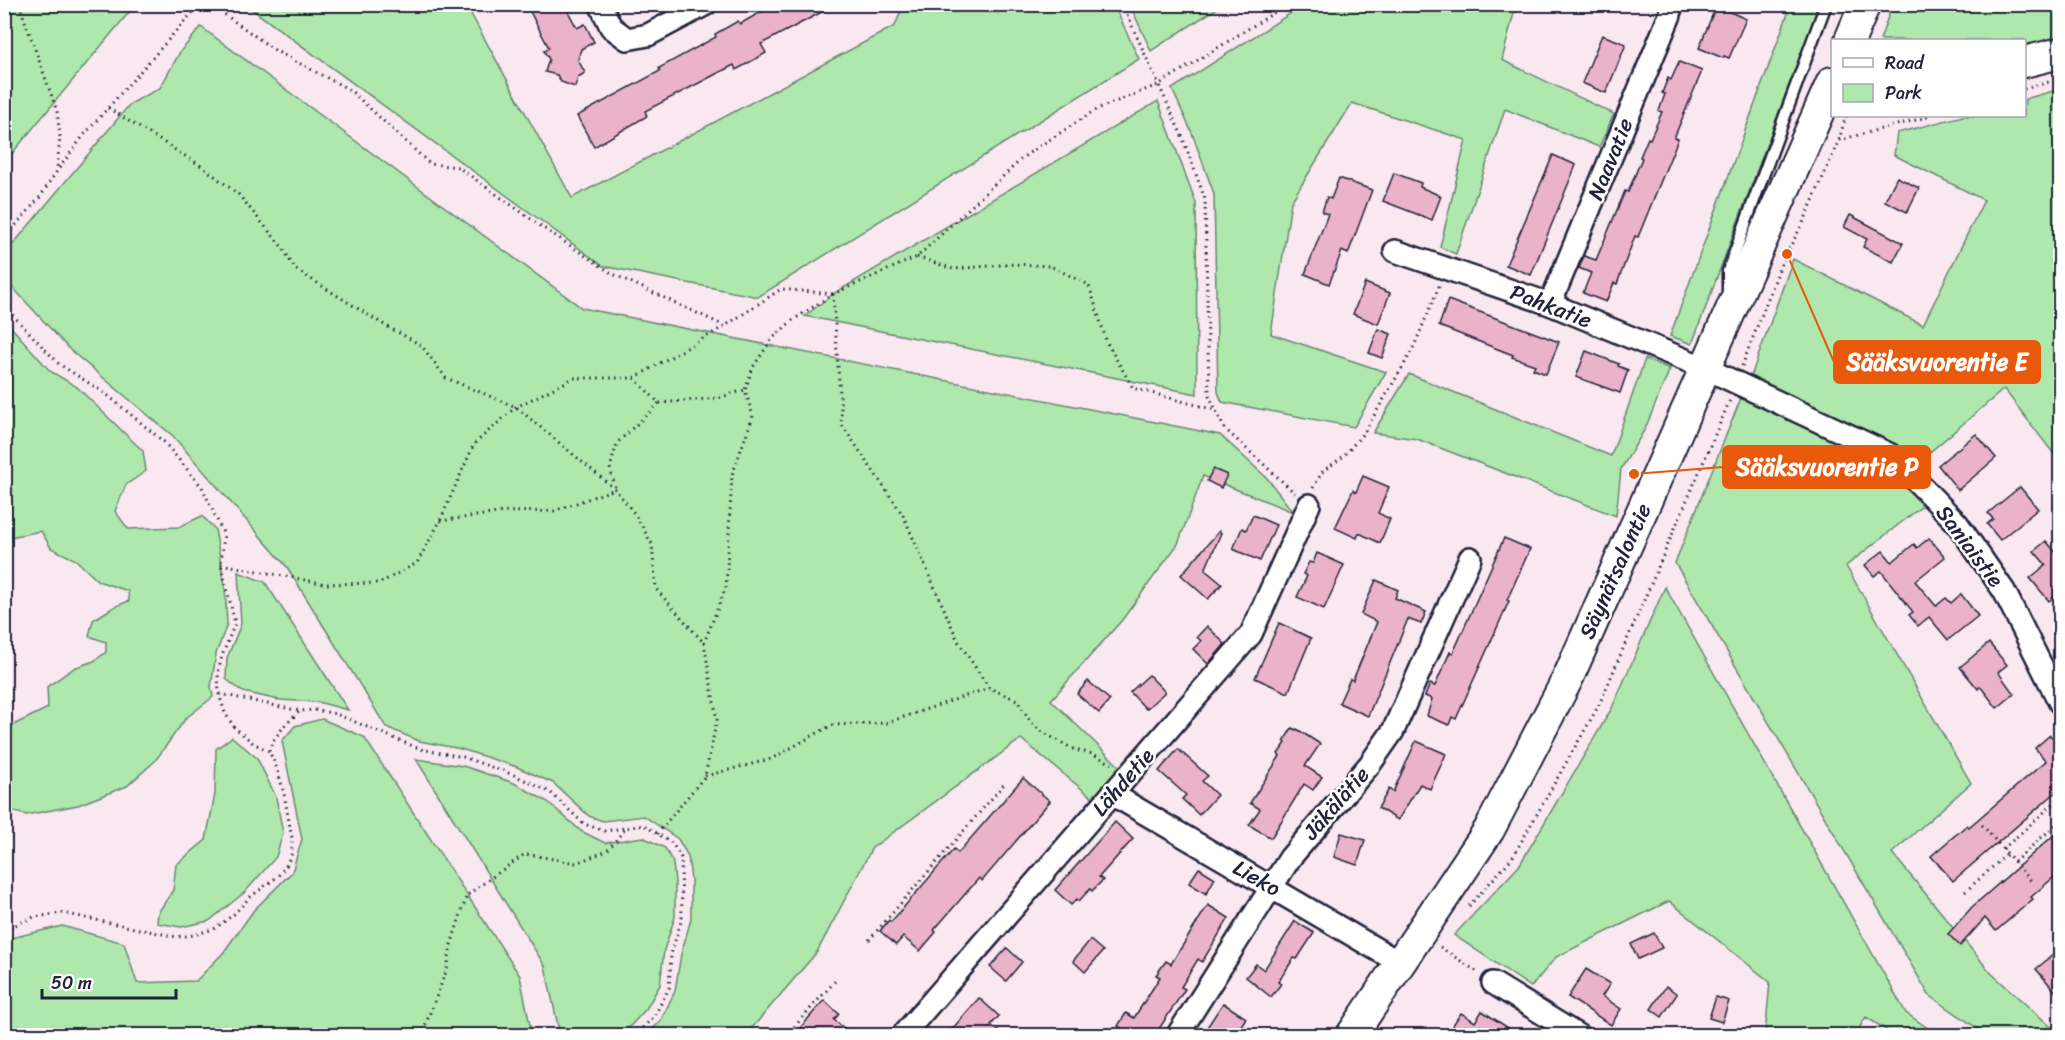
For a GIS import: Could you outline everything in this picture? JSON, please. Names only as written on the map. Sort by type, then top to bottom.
[{"type":"main road","points":[[1850,39],[1865,4]]},
{"type":"main road","points":[[2026,62],[2061,53]]},
{"type":"main road","name":"Säynätsalontie","points":[[1351,1035],[1489,830],[1567,680],[1831,88]]},
{"type":"street","points":[[600,4],[611,27],[627,39],[648,35],[706,4]]},
{"type":"street","name":"Naavatie","points":[[1550,304],[1670,15]]},
{"type":"street","name":"Pahkatie","points":[[1395,251],[1550,304],[1705,368]]},
{"type":"street","name":"Saniaistie","points":[[1705,368],[1891,455],[1957,523],[2004,591],[2061,703]]},
{"type":"street","name":"Lähdetie","points":[[902,1035],[1251,634],[1309,505]]},
{"type":"street","name":"Jäkälätie","points":[[1177,1035],[1290,858],[1370,764],[1393,731],[1470,558]]},
{"type":"street","name":"Lieko","points":[[1112,794],[1401,963]]},
{"type":"street","points":[[1493,982],[1579,1035]]},
{"type":"lane","points":[[1728,315],[1728,271],[1827,4]]},
{"type":"path","points":[[19,4],[57,111],[60,137],[57,171]]},
{"type":"path","points":[[4,239],[40,197],[84,135],[200,4]]},
{"type":"path","points":[[210,4],[276,51],[350,90],[430,164],[458,167],[613,274],[725,326]]},
{"type":"path","points":[[1122,4],[1182,136],[1205,199],[1209,395],[1224,428],[1269,472],[1309,505],[1314,485],[1323,471],[1344,456],[1365,431],[1412,351],[1446,269]]},
{"type":"path","points":[[657,834],[705,776],[717,720],[704,643],[726,587],[732,475],[753,416],[745,390],[753,367],[772,339],[792,320],[833,294],[917,257],[1026,155],[1097,109],[1158,85],[1288,4]]},
{"type":"path","points":[[2026,89],[2052,81]]},
{"type":"path","points":[[108,108],[203,167],[238,194],[283,248],[295,269],[381,323],[421,345],[446,378],[516,408],[615,489],[652,544],[656,589],[704,643]]},
{"type":"path","points":[[1839,140],[1928,117]]},
{"type":"path","points":[[917,257],[953,269],[1014,264],[1050,266],[1089,285],[1107,344],[1134,388],[1215,410]]},
{"type":"path","points":[[221,564],[326,584],[380,583],[417,563],[440,521],[474,444],[516,408],[574,378],[634,378],[725,326],[781,289],[833,294]]},
{"type":"path","points":[[833,294],[842,425],[903,516],[958,641],[989,688],[1017,700],[1031,723],[1051,738],[1112,764],[1126,778]]},
{"type":"path","points":[[4,306],[59,364],[106,394],[164,442],[202,487],[224,535],[221,564],[235,623],[218,673],[219,694],[225,713],[234,726],[254,743],[269,751],[278,771],[292,838],[292,852],[286,866],[277,877],[249,898],[216,928],[194,935],[177,937],[63,913],[34,917],[4,930]]},
{"type":"path","points":[[634,378],[659,403]]},
{"type":"path","points":[[615,489],[610,468],[617,443],[659,403],[718,398],[745,390]]},
{"type":"path","points":[[440,521],[505,513],[554,511],[615,489]]},
{"type":"path","points":[[705,776],[771,759],[832,725],[886,723],[989,688]]},
{"type":"path","points":[[219,694],[300,711],[316,710],[336,714],[420,749],[463,757],[514,775],[550,792],[584,824],[605,831],[644,825],[672,843],[681,858],[682,918],[671,954],[669,987],[654,1017],[634,1035]]},
{"type":"path","points":[[269,751],[273,741],[285,725],[300,711]]},
{"type":"path","points":[[869,940],[1006,782]]},
{"type":"path","points":[[2003,849],[2061,798]]},
{"type":"path","points":[[2014,862],[2061,821]]},
{"type":"path","points":[[1982,825],[2033,883]]},
{"type":"path","points":[[421,1035],[447,969],[451,945],[467,895],[525,854],[576,863],[607,851],[626,828]]},
{"type":"path","points":[[1965,892],[2007,854]]},
{"type":"path","points":[[1435,944],[1493,982]]},
{"type":"path","points":[[786,1035],[836,980]]},
{"type":"green space","points":[[1305,4],[1516,5],[1502,60],[1614,114],[1599,147],[1505,109],[1456,254],[1440,247],[1466,140],[1352,103],[1291,202],[1271,334],[1386,372],[1354,427],[1222,402],[1218,392],[1214,194],[1192,133],[1172,89]]},
{"type":"green space","points":[[4,5],[135,5],[5,162]]},
{"type":"green space","points":[[246,5],[466,5],[572,198],[895,26],[903,5],[1114,5],[1139,59],[758,297],[603,266]]},
{"type":"green space","points":[[1130,5],[1222,5],[1151,51]]},
{"type":"green space","points":[[1791,5],[1819,5],[1692,344],[1670,336]]},
{"type":"green space","points":[[1892,5],[2060,5],[2060,41],[2026,50],[2026,39],[1880,39]]},
{"type":"green space","points":[[201,27],[582,308],[1220,435],[1267,478],[1293,512],[1203,476],[1178,544],[1122,620],[1051,700],[1120,767],[1094,799],[1021,739],[872,848],[817,952],[746,1035],[645,1035],[660,1022],[675,991],[681,954],[691,919],[691,880],[688,856],[678,839],[644,816],[603,821],[589,816],[553,783],[517,767],[461,749],[419,741],[386,727],[287,567],[173,436],[70,350],[5,279],[5,254],[130,104],[160,88],[180,52]]},
{"type":"green space","points":[[2060,89],[2060,462],[2004,389],[1917,463],[1897,448],[1749,382],[1793,259],[1923,325],[1984,200],[1894,155],[1897,133],[1959,117],[2026,117],[2026,99]]},
{"type":"green space","points":[[1158,101],[1196,203],[1197,394],[805,316],[833,294]]},
{"type":"green space","points":[[4,319],[50,371],[77,387],[143,451],[146,471],[126,485],[115,511],[128,529],[179,527],[202,516],[215,529],[225,586],[227,624],[216,654],[211,687],[213,697],[186,718],[155,761],[127,786],[78,805],[26,815],[5,809],[5,729],[48,708],[47,687],[74,668],[94,661],[106,652],[106,642],[89,636],[93,620],[129,601],[128,591],[98,581],[76,560],[51,548],[41,531],[5,538]]},
{"type":"green space","points":[[1645,359],[1670,369],[1645,429],[1621,469],[1616,516],[1417,439],[1373,433],[1409,374],[1611,456]]},
{"type":"green space","points":[[1741,398],[1885,465],[1926,503],[1846,566],[1971,783],[1892,853],[1991,973],[2060,1035],[1987,1035],[1929,995],[1675,563]]},
{"type":"green space","points":[[238,572],[265,582],[348,710],[318,702],[279,700],[243,692],[226,679],[227,658],[241,624]]},
{"type":"green space","points":[[1665,587],[1906,1013],[1938,1035],[1894,1035],[1866,1017],[1855,1035],[1765,1035],[1770,982],[1669,901],[1556,957],[1531,987],[1454,935],[1519,866],[1612,708]]},
{"type":"green space","points":[[322,719],[364,737],[520,976],[532,1035],[5,1035],[6,939],[62,926],[124,943],[137,983],[196,981],[223,953],[254,910],[292,872],[302,839],[282,741],[295,726]]},
{"type":"green space","points":[[232,737],[257,758],[276,797],[283,833],[276,857],[245,892],[209,921],[181,927],[157,923],[158,913],[173,890],[176,865],[206,840],[215,794],[216,749]]},
{"type":"green space","points":[[416,759],[463,766],[514,783],[548,802],[581,831],[605,843],[643,837],[665,848],[673,863],[675,917],[664,950],[660,985],[646,1009],[622,1035],[560,1035],[545,966]]},
{"type":"building","points":[[526,4],[564,4],[577,28],[585,24],[594,42],[581,49],[578,60],[585,73],[578,77],[575,87],[561,82],[557,75],[545,72],[549,59],[544,51],[549,48]]},
{"type":"building","points":[[775,4],[837,4],[761,44],[766,53],[736,70],[734,65],[645,111],[647,116],[594,147],[577,116],[660,71],[659,68],[716,37],[715,34],[738,21],[740,24]]},
{"type":"building","points":[[1716,6],[1746,19],[1729,58],[1724,56],[1723,58],[1699,48]]},
{"type":"building","points":[[1602,35],[1626,44],[1606,93],[1582,83]]},
{"type":"building","points":[[1679,62],[1702,71],[1674,138],[1678,139],[1638,237],[1635,236],[1617,284],[1614,283],[1606,302],[1583,293],[1591,273],[1579,268],[1584,256],[1596,260],[1625,191],[1628,192],[1648,138],[1650,139],[1662,112],[1659,111],[1665,94],[1662,93],[1668,78],[1671,80]]},
{"type":"building","points":[[1553,155],[1576,165],[1531,275],[1506,265]]},
{"type":"building","points":[[1394,173],[1421,183],[1420,187],[1441,196],[1432,220],[1383,201]]},
{"type":"building","points":[[1897,177],[1919,188],[1907,212],[1885,201]]},
{"type":"building","points":[[1339,178],[1372,190],[1348,254],[1342,251],[1329,284],[1305,274],[1328,214],[1322,212],[1327,197],[1331,199]]},
{"type":"building","points":[[1850,215],[1903,243],[1893,262],[1863,247],[1867,239],[1844,227]]},
{"type":"building","points":[[1365,283],[1390,293],[1378,324],[1353,314]]},
{"type":"building","points":[[1448,300],[1559,342],[1546,374],[1533,369],[1535,365],[1512,357],[1513,355],[1439,326]]},
{"type":"building","points":[[1378,329],[1391,334],[1382,358],[1369,353]]},
{"type":"building","points":[[1586,351],[1628,370],[1620,393],[1576,377]]},
{"type":"building","points":[[1976,434],[1996,458],[1958,490],[1938,465]]},
{"type":"building","points":[[1213,469],[1227,475],[1221,488],[1207,481]]},
{"type":"building","points":[[1363,476],[1389,487],[1378,513],[1390,519],[1380,543],[1359,533],[1357,538],[1335,528],[1353,490],[1356,492]]},
{"type":"building","points":[[2020,487],[2038,509],[2000,540],[1987,524],[1993,519],[1988,513]]},
{"type":"building","points":[[1253,515],[1276,525],[1260,561],[1233,549],[1242,528],[1246,530]]},
{"type":"building","points":[[1219,531],[1221,533],[1205,570],[1222,584],[1208,599],[1181,575]]},
{"type":"building","points":[[1504,538],[1530,549],[1456,719],[1452,717],[1449,725],[1427,716],[1432,699],[1425,696],[1430,684],[1435,686],[1450,652],[1453,653]]},
{"type":"building","points":[[1929,538],[1945,557],[1915,581],[1936,606],[1946,598],[1951,603],[1961,594],[1978,616],[1948,640],[1929,617],[1918,626],[1909,615],[1913,612],[1881,571],[1874,576],[1865,565],[1883,551],[1892,562],[1914,544],[1917,548]]},
{"type":"building","points":[[2046,541],[2058,555],[2061,553],[2061,591],[2049,601],[2030,578],[2046,565],[2034,551]]},
{"type":"building","points":[[1317,553],[1344,565],[1324,609],[1297,597],[1307,576],[1303,574],[1309,562],[1313,563]]},
{"type":"building","points":[[1376,580],[1398,590],[1395,598],[1426,612],[1421,624],[1408,619],[1368,716],[1339,703],[1350,679],[1353,680],[1377,622],[1361,614]]},
{"type":"building","points":[[1279,623],[1311,638],[1288,693],[1255,678]]},
{"type":"building","points":[[1207,626],[1225,644],[1208,664],[1193,649],[1201,641],[1197,637]]},
{"type":"building","points":[[1989,643],[2007,665],[1998,672],[2014,694],[1997,708],[1980,686],[1978,689],[1960,667]]},
{"type":"building","points":[[1149,675],[1165,692],[1146,709],[1130,692]]},
{"type":"building","points":[[1088,681],[1110,700],[1099,713],[1077,694]]},
{"type":"building","points":[[1292,728],[1320,744],[1305,766],[1322,777],[1313,790],[1304,784],[1271,838],[1249,825],[1260,809],[1250,803],[1280,756],[1278,754],[1286,743],[1284,741]]},
{"type":"building","points":[[2050,735],[2061,747],[2061,788],[1953,881],[1931,856],[1967,825],[1969,827],[2046,761],[2035,748]]},
{"type":"building","points":[[1416,741],[1446,754],[1430,789],[1420,784],[1398,820],[1378,808],[1389,789],[1393,792]]},
{"type":"building","points":[[1178,749],[1208,776],[1202,781],[1217,795],[1199,815],[1182,799],[1186,795],[1159,771]]},
{"type":"building","points":[[1023,778],[1050,801],[982,881],[979,878],[934,930],[936,932],[920,951],[903,937],[896,945],[880,931],[889,920],[891,922],[954,849],[958,853]]},
{"type":"building","points":[[1115,822],[1133,839],[1099,877],[1103,880],[1092,891],[1090,889],[1079,901],[1077,899],[1071,905],[1055,890]]},
{"type":"building","points":[[2061,829],[2061,871],[1996,931],[1985,918],[1960,946],[1948,934],[1972,907]]},
{"type":"building","points":[[1341,833],[1365,840],[1357,865],[1334,857]]},
{"type":"building","points":[[1199,868],[1215,878],[1206,894],[1189,883]]},
{"type":"building","points":[[1208,905],[1229,918],[1202,962],[1198,959],[1181,987],[1185,989],[1155,1035],[1132,1035],[1118,1026],[1126,1013],[1134,1018],[1160,977],[1156,975],[1166,961],[1171,964]]},
{"type":"building","points":[[1295,921],[1314,933],[1297,959],[1294,958],[1278,982],[1281,984],[1271,997],[1246,977],[1256,964],[1264,970]]},
{"type":"building","points":[[1654,933],[1662,948],[1638,959],[1631,944]]},
{"type":"building","points":[[1090,940],[1103,951],[1085,972],[1073,961]]},
{"type":"building","points":[[1007,948],[1022,962],[1006,981],[990,967]]},
{"type":"building","points":[[2061,948],[2061,998],[2036,969]]},
{"type":"building","points":[[1586,969],[1610,984],[1602,996],[1621,1009],[1611,1025],[1568,997]]},
{"type":"building","points":[[1666,986],[1677,994],[1662,1017],[1651,1009]]},
{"type":"building","points":[[1716,997],[1729,1001],[1722,1022],[1709,1018]]},
{"type":"building","points":[[979,998],[999,1016],[991,1025],[1003,1035],[947,1035]]},
{"type":"building","points":[[824,1000],[839,1014],[834,1020],[853,1035],[810,1035],[801,1027]]},
{"type":"building","points":[[1223,1003],[1246,1018],[1235,1035],[1202,1035]]},
{"type":"building","points":[[1482,1011],[1519,1035],[1446,1035],[1461,1013],[1475,1022]]},
{"type":"place","name":"Sääksvuorentie E","points":[[1787,254]]},
{"type":"place","name":"Sääksvuorentie P","points":[[1634,474]]}]
